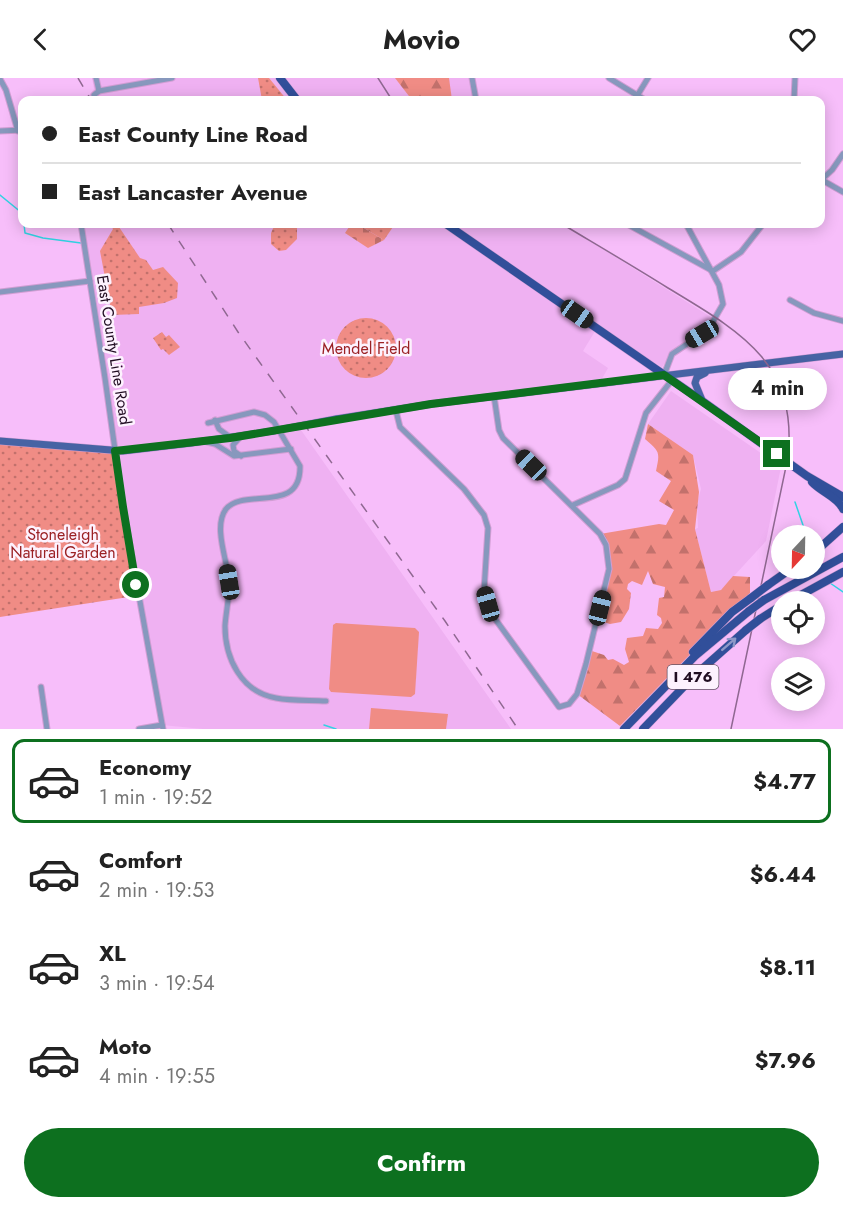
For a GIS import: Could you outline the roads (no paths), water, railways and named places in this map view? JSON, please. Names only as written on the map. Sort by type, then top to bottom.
[{"type":"highway","points":[[280,78],[294,96]]},
{"type":"highway","points":[[452,228],[702,400],[807,476],[843,497]]},
{"type":"highway","points":[[807,476],[818,489],[838,502],[843,509]]},
{"type":"highway","points":[[825,543],[840,530],[843,522]]},
{"type":"highway","name":"I 476","points":[[624,729],[712,640],[764,600],[843,557]]},
{"type":"highway","points":[[806,591],[843,573]]},
{"type":"highway","points":[[651,701],[676,669],[724,620],[776,579]]},
{"type":"highway","name":"I 476","points":[[643,729],[693,677],[746,630],[771,612]]},
{"type":"main road","points":[[0,441],[115,451],[230,438],[336,419],[494,396],[843,354]]},
{"type":"main road","points":[[702,400],[695,383],[697,377],[708,372]]},
{"type":"street","points":[[96,78],[97,93],[172,78]]},
{"type":"street","points":[[472,78],[475,96]]},
{"type":"street","points":[[609,78],[637,96],[648,78]]},
{"type":"street","points":[[794,96],[795,78]]},
{"type":"street","points":[[0,79],[18,125]]},
{"type":"street","points":[[0,131],[18,131]]},
{"type":"street","points":[[825,176],[843,154]]},
{"type":"street","points":[[825,182],[843,192]]},
{"type":"street","name":"East County Line Road","points":[[82,228],[123,507],[162,727]]},
{"type":"street","points":[[634,228],[713,271]]},
{"type":"street","points":[[664,375],[672,354],[708,330],[723,307],[719,285],[713,271],[688,228]]},
{"type":"street","points":[[713,271],[741,252],[760,228]]},
{"type":"street","points":[[0,292],[90,282]]},
{"type":"street","points":[[790,300],[814,313],[843,321]]},
{"type":"street","points":[[573,505],[618,485],[625,479],[646,412],[672,380]]},
{"type":"street","points":[[396,411],[400,427],[464,489],[484,515],[488,528],[484,591],[488,604],[493,616],[559,707],[569,704],[577,694],[586,664],[609,569],[606,545],[600,534],[573,505],[503,438],[499,430],[494,396]]},
{"type":"street","points":[[230,438],[211,422],[254,412],[265,415],[274,422],[291,449],[300,466],[300,474],[298,482],[289,493],[235,503],[226,508],[219,523],[229,582],[225,624],[228,655],[237,673],[246,683],[260,692],[274,698],[326,701]]},
{"type":"street","points":[[241,456],[234,451],[233,445],[242,436]]},
{"type":"street","points":[[204,441],[215,444],[234,456],[291,449]]},
{"type":"street","points":[[41,687],[47,729]]},
{"type":"street","points":[[139,729],[162,727]]},
{"type":"waterway","points":[[0,195],[18,210]]},
{"type":"waterway","points":[[24,228],[25,233],[43,238],[81,243]]},
{"type":"waterway","points":[[795,502],[803,525]]},
{"type":"waterway","points":[[830,583],[843,592]]},
{"type":"waterway","points":[[324,725],[336,729]]},
{"type":"tram line","points":[[378,78],[389,96]]},
{"type":"tram line","points":[[569,228],[694,304],[740,335],[773,373],[783,397],[789,424],[788,457],[731,729]]},
{"type":"railway","points":[[78,78],[89,96]]},
{"type":"railway","points":[[171,228],[238,332],[445,621],[518,729]]},
{"type":"park label","name":"Mendel Field","points":[[366,348]]},
{"type":"park label","name":"Stoneleigh Natural Garden","points":[[63,543]]}]
